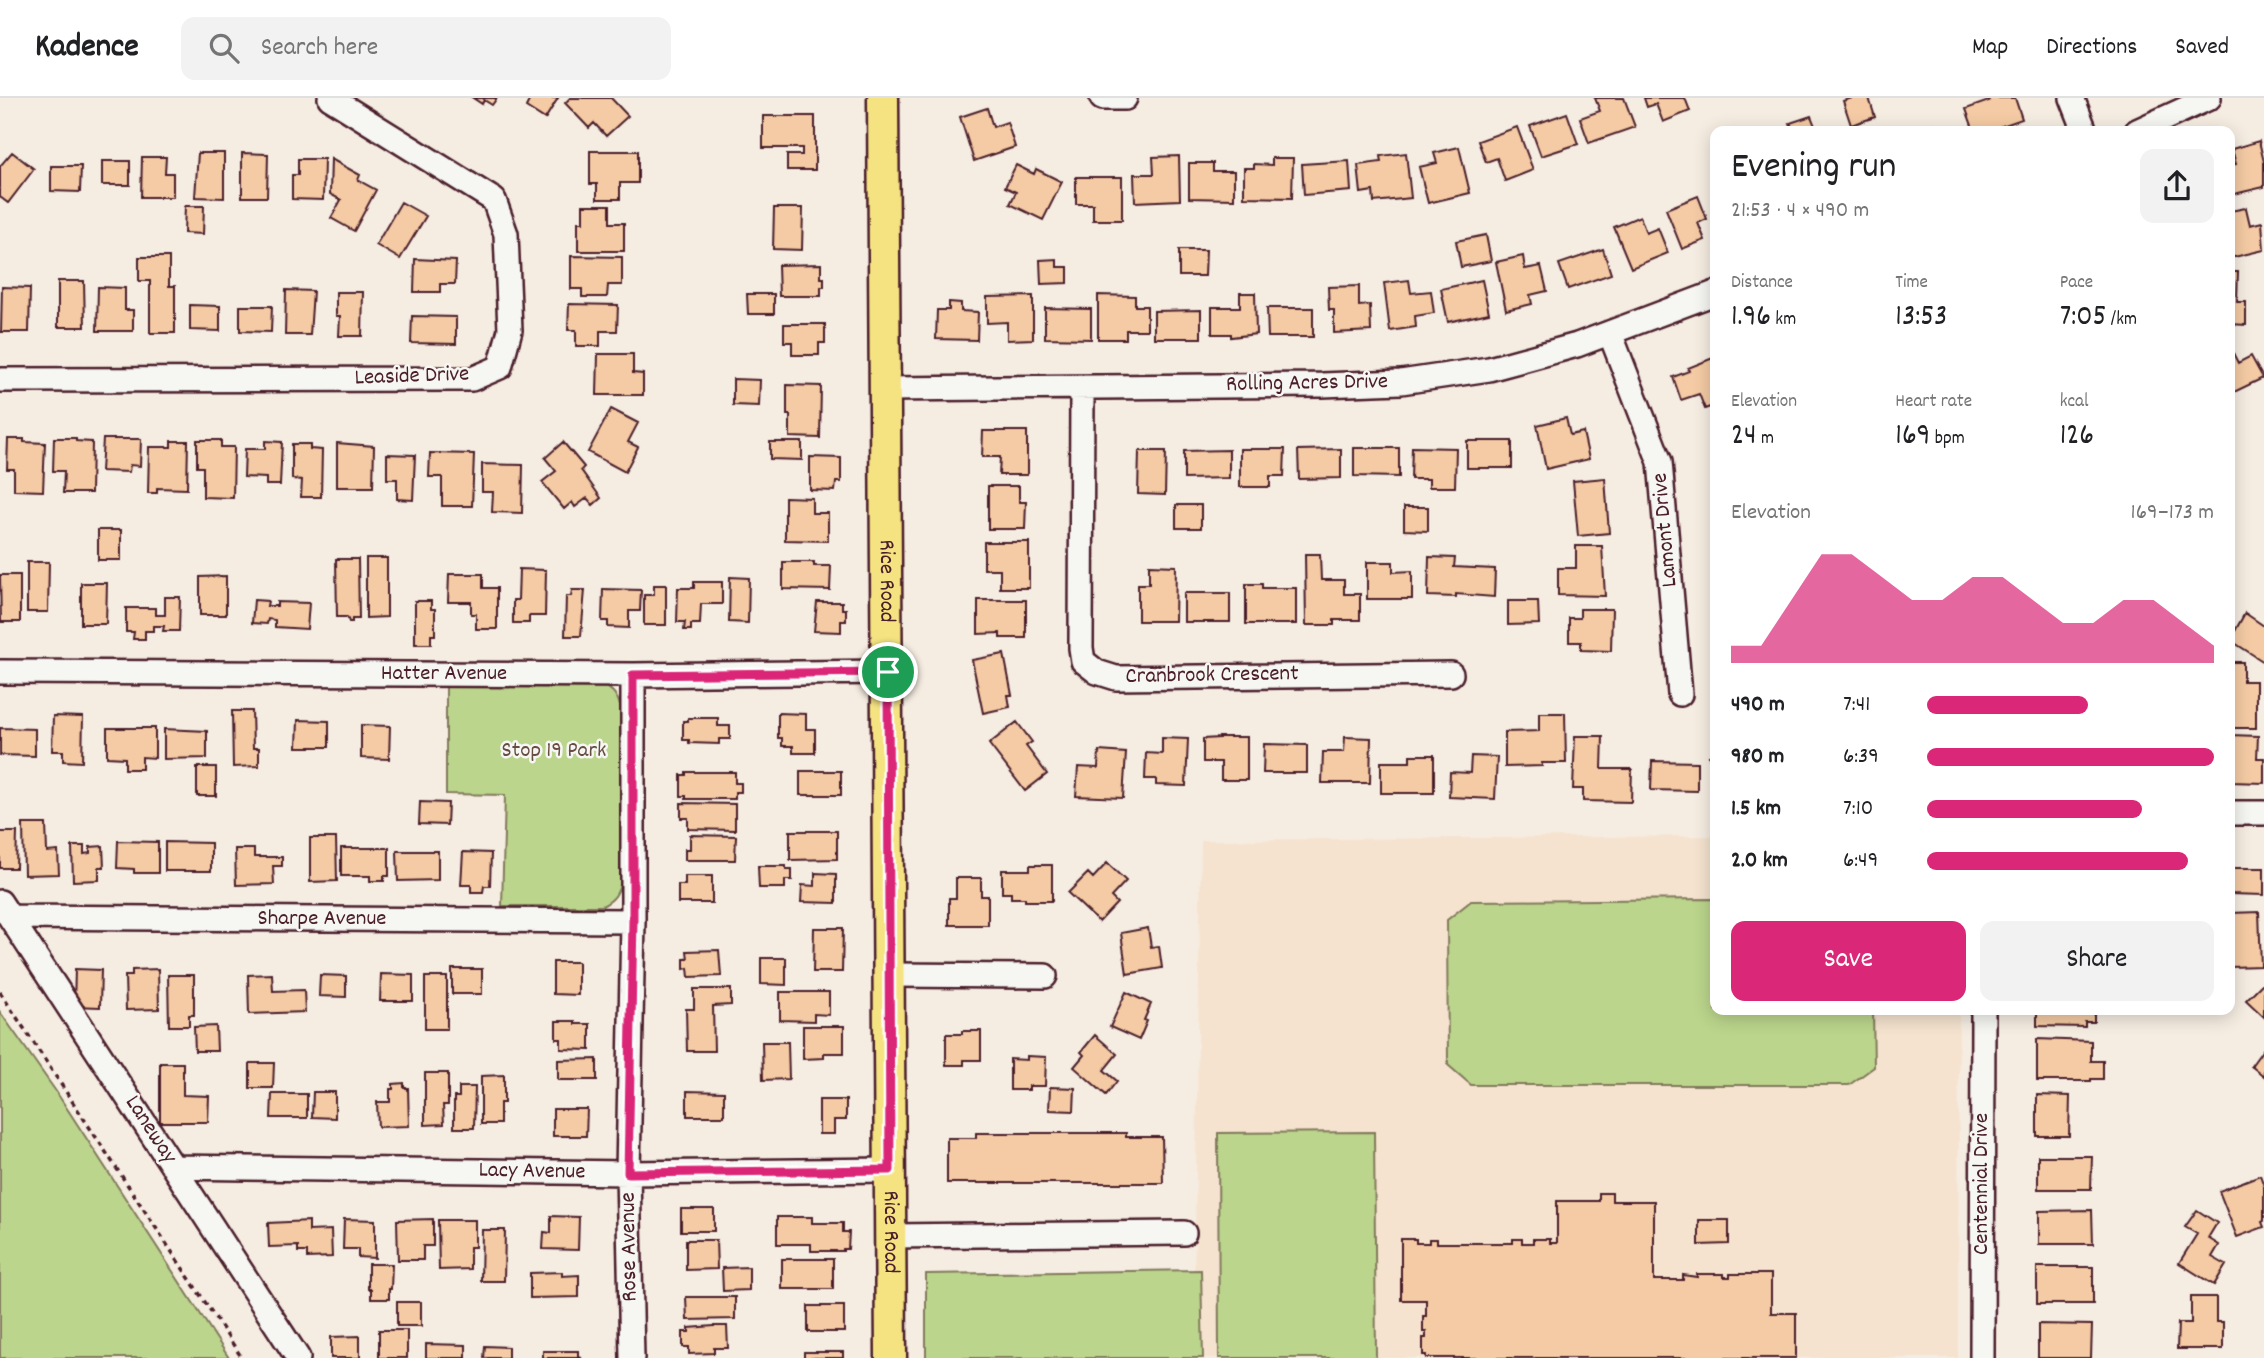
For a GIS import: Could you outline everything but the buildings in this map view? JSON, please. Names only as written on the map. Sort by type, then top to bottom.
[{"type":"main road","name":"Rice Road","points":[[883,98],[891,1358]]},
{"type":"street","name":"Leaside Drive","points":[[0,380],[472,379],[500,367],[510,330],[506,234],[494,200],[330,98]]},
{"type":"street","points":[[1102,98],[1125,98]]},
{"type":"street","points":[[2072,98],[2083,126]]},
{"type":"street","points":[[2148,126],[2209,98]]},
{"type":"street","name":"Rolling Acres Drive","points":[[885,389],[1401,382],[1489,369],[1577,345],[1710,295]]},
{"type":"street","name":"Lamont Drive","points":[[1610,333],[1660,462],[1680,694]]},
{"type":"street","name":"Cranbrook Crescent","points":[[1083,387],[1081,648],[1083,661],[1097,672],[1116,678],[1451,674]]},
{"type":"street","name":"Hatter Avenue","points":[[0,672],[633,675],[888,672]]},
{"type":"street","name":"Rose Avenue","points":[[632,1358],[628,1173],[633,920],[633,675]]},
{"type":"street","points":[[2235,813],[2264,813]]},
{"type":"street","name":"Sharpe Avenue","points":[[5,909],[633,920]]},
{"type":"street","name":"Laneway","points":[[5,909],[298,1358]]},
{"type":"street","points":[[890,975],[1045,976]]},
{"type":"street","name":"Centennial Drive","points":[[1982,1358],[1983,1015]]},
{"type":"street","name":"Lacy Avenue","points":[[174,1167],[628,1173],[890,1170]]},
{"type":"street","points":[[890,1236],[1184,1234]]},
{"type":"path","points":[[0,992],[243,1358]]},
{"type":"shaded area","points":[[1710,836],[1710,1015],[1959,1015],[1958,1358],[1193,1358],[1201,840]]},
{"type":"green space","name":"Stop 19 Park","points":[[446,684],[599,684],[615,695],[620,706],[621,881],[617,893],[610,901],[602,906],[502,906],[505,795],[446,794]]},
{"type":"green space","points":[[1710,899],[1710,1015],[1873,1015],[1874,1067],[1849,1085],[1471,1085],[1448,1065],[1447,920],[1471,901]]},
{"type":"green space","points":[[0,1012],[55,1090],[229,1358],[0,1358]]},
{"type":"green space","points":[[1374,1132],[1376,1358],[1219,1358],[1218,1133]]},
{"type":"green space","points":[[1201,1270],[1203,1358],[926,1358],[926,1274]]},
{"type":"route","points":[[888,672],[890,1170],[628,1173],[633,920],[633,675],[888,672]]}]
